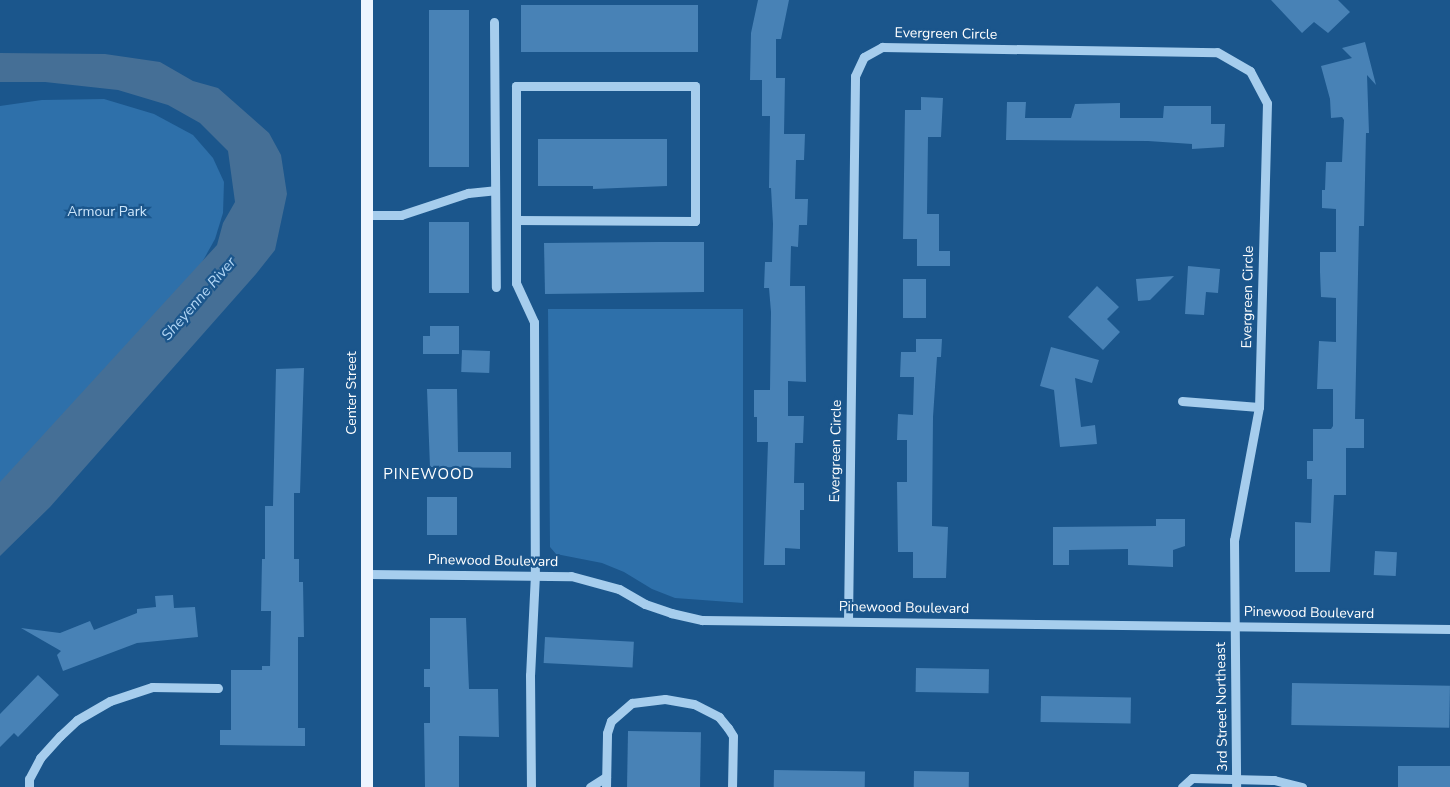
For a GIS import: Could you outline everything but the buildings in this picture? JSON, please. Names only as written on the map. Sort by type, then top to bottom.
[{"type":"main road","name":"Center Street","points":[[367,0],[367,787]]},
{"type":"street","points":[[494,22],[496,287]]},
{"type":"street","name":"Evergreen Circle","points":[[848,621],[856,76],[864,57],[882,47],[1218,52],[1250,71],[1267,103],[1259,407],[1234,540],[1235,626]]},
{"type":"street","points":[[516,220],[694,221],[694,86],[516,86],[516,220],[516,283],[534,322],[535,574],[530,675],[530,787]]},
{"type":"street","points":[[367,215],[401,215],[468,193],[495,190]]},
{"type":"street","points":[[1182,401],[1259,407]]},
{"type":"street","name":"Pinewood Boulevard","points":[[367,574],[535,574],[571,576],[597,581],[619,589],[645,604],[702,620],[1450,629]]},
{"type":"street","name":"3rd Street Northeast","points":[[1235,626],[1236,783]]},
{"type":"street","points":[[29,787],[29,779],[40,758],[60,736],[76,720],[110,701],[152,687],[218,688]]},
{"type":"street","points":[[606,787],[607,733],[620,710],[632,703],[678,700],[719,717],[733,736],[732,787]]},
{"type":"street","points":[[590,787],[606,777]]},
{"type":"street","points":[[1182,787],[1192,778],[1236,783],[1274,780],[1302,787]]},
{"type":"green space","name":"Armour Park","points":[[104,99],[154,114],[193,135],[213,158],[224,182],[223,213],[215,239],[200,266],[0,491],[0,106],[42,100]]},
{"type":"green space","points":[[548,309],[743,309],[743,603],[675,598],[652,589],[624,572],[602,563],[556,554],[550,547]]},
{"type":"water","name":"Sheyenne River","points":[[0,53],[105,54],[160,62],[193,81],[218,88],[269,133],[281,155],[287,194],[275,250],[256,274],[50,507],[0,556],[0,482],[217,245],[223,223],[235,202],[228,151],[200,123],[168,105],[118,90],[45,82],[0,82]]},
{"type":"district","name":"PINEWOOD","points":[[429,475]]}]
